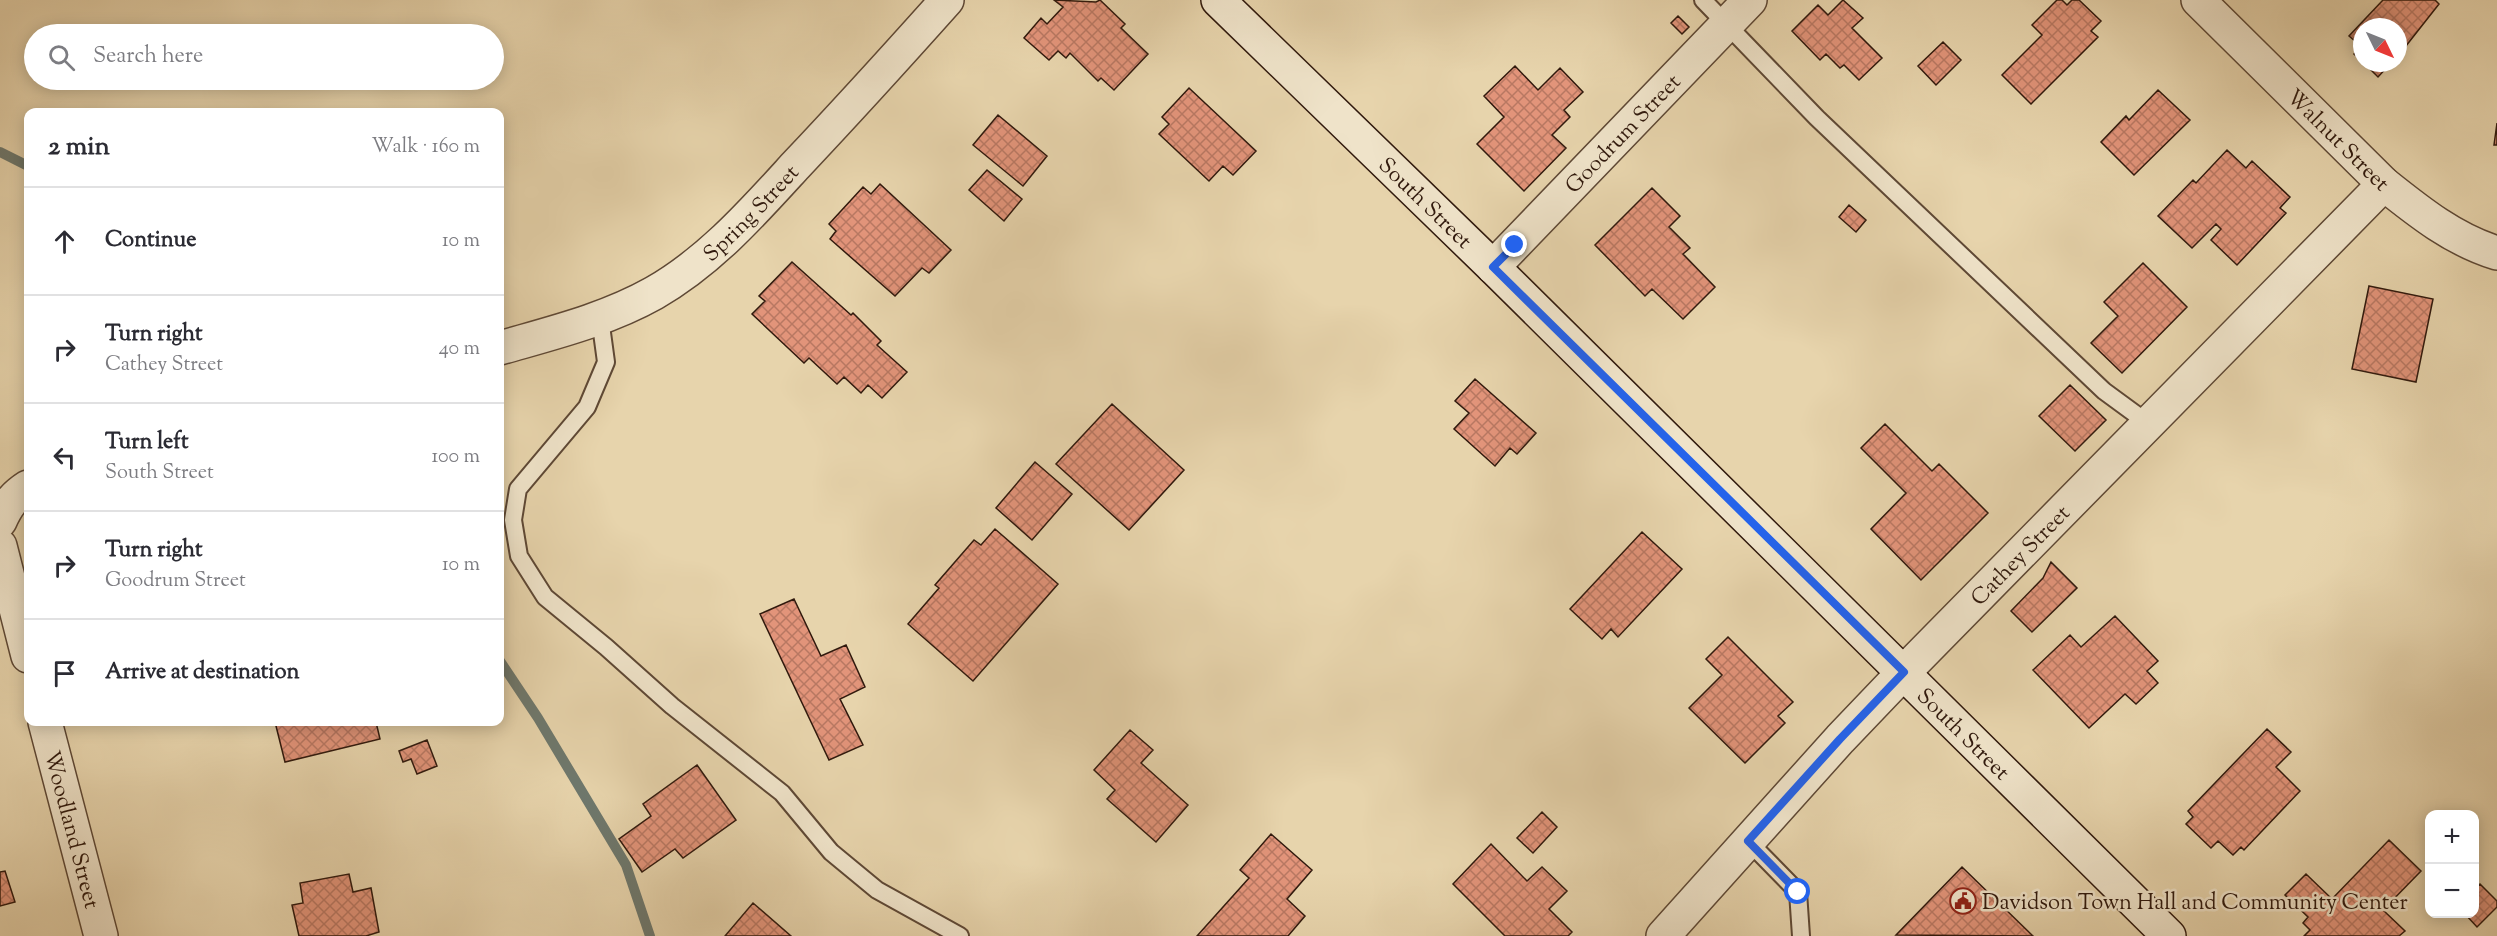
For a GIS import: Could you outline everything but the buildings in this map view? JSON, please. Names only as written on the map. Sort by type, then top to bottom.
[{"type":"street","name":"Spring Street","points":[[504,347],[600,318],[654,293],[702,259],[735,231],[874,82],[946,0]]},
{"type":"street","name":"South Street","points":[[1218,0],[1493,267],[2169,936]]},
{"type":"street","name":"Goodrum Street","points":[[1493,267],[1750,0]]},
{"type":"street","name":"Walnut Street","points":[[2198,0],[2384,184],[2417,211],[2452,234],[2497,253]]},
{"type":"street","name":"Cathey Street","points":[[1663,936],[1840,739],[1904,672],[2384,184]]},
{"type":"street","points":[[0,546],[24,640]]},
{"type":"street","name":"Woodland Street","points":[[46,726],[101,936]]},
{"type":"lane","points":[[1703,0],[1817,118],[2104,391],[2149,423]]},
{"type":"lane","points":[[600,318],[606,362],[587,406],[518,489],[513,520],[519,556],[545,597],[672,705],[782,793],[831,852],[877,890],[960,936]]},
{"type":"lane","points":[[1748,841],[1798,892],[1802,936]]},
{"type":"waterway","points":[[0,152],[24,164]]},
{"type":"waterway","points":[[504,667],[538,718],[626,865],[650,936]]},
{"type":"place","name":"Davidson Town Hall and Community Center","points":[[1963,901]]},
{"type":"route","points":[[1515,245],[1493,267],[1904,672],[1748,841],[1798,892]]}]
